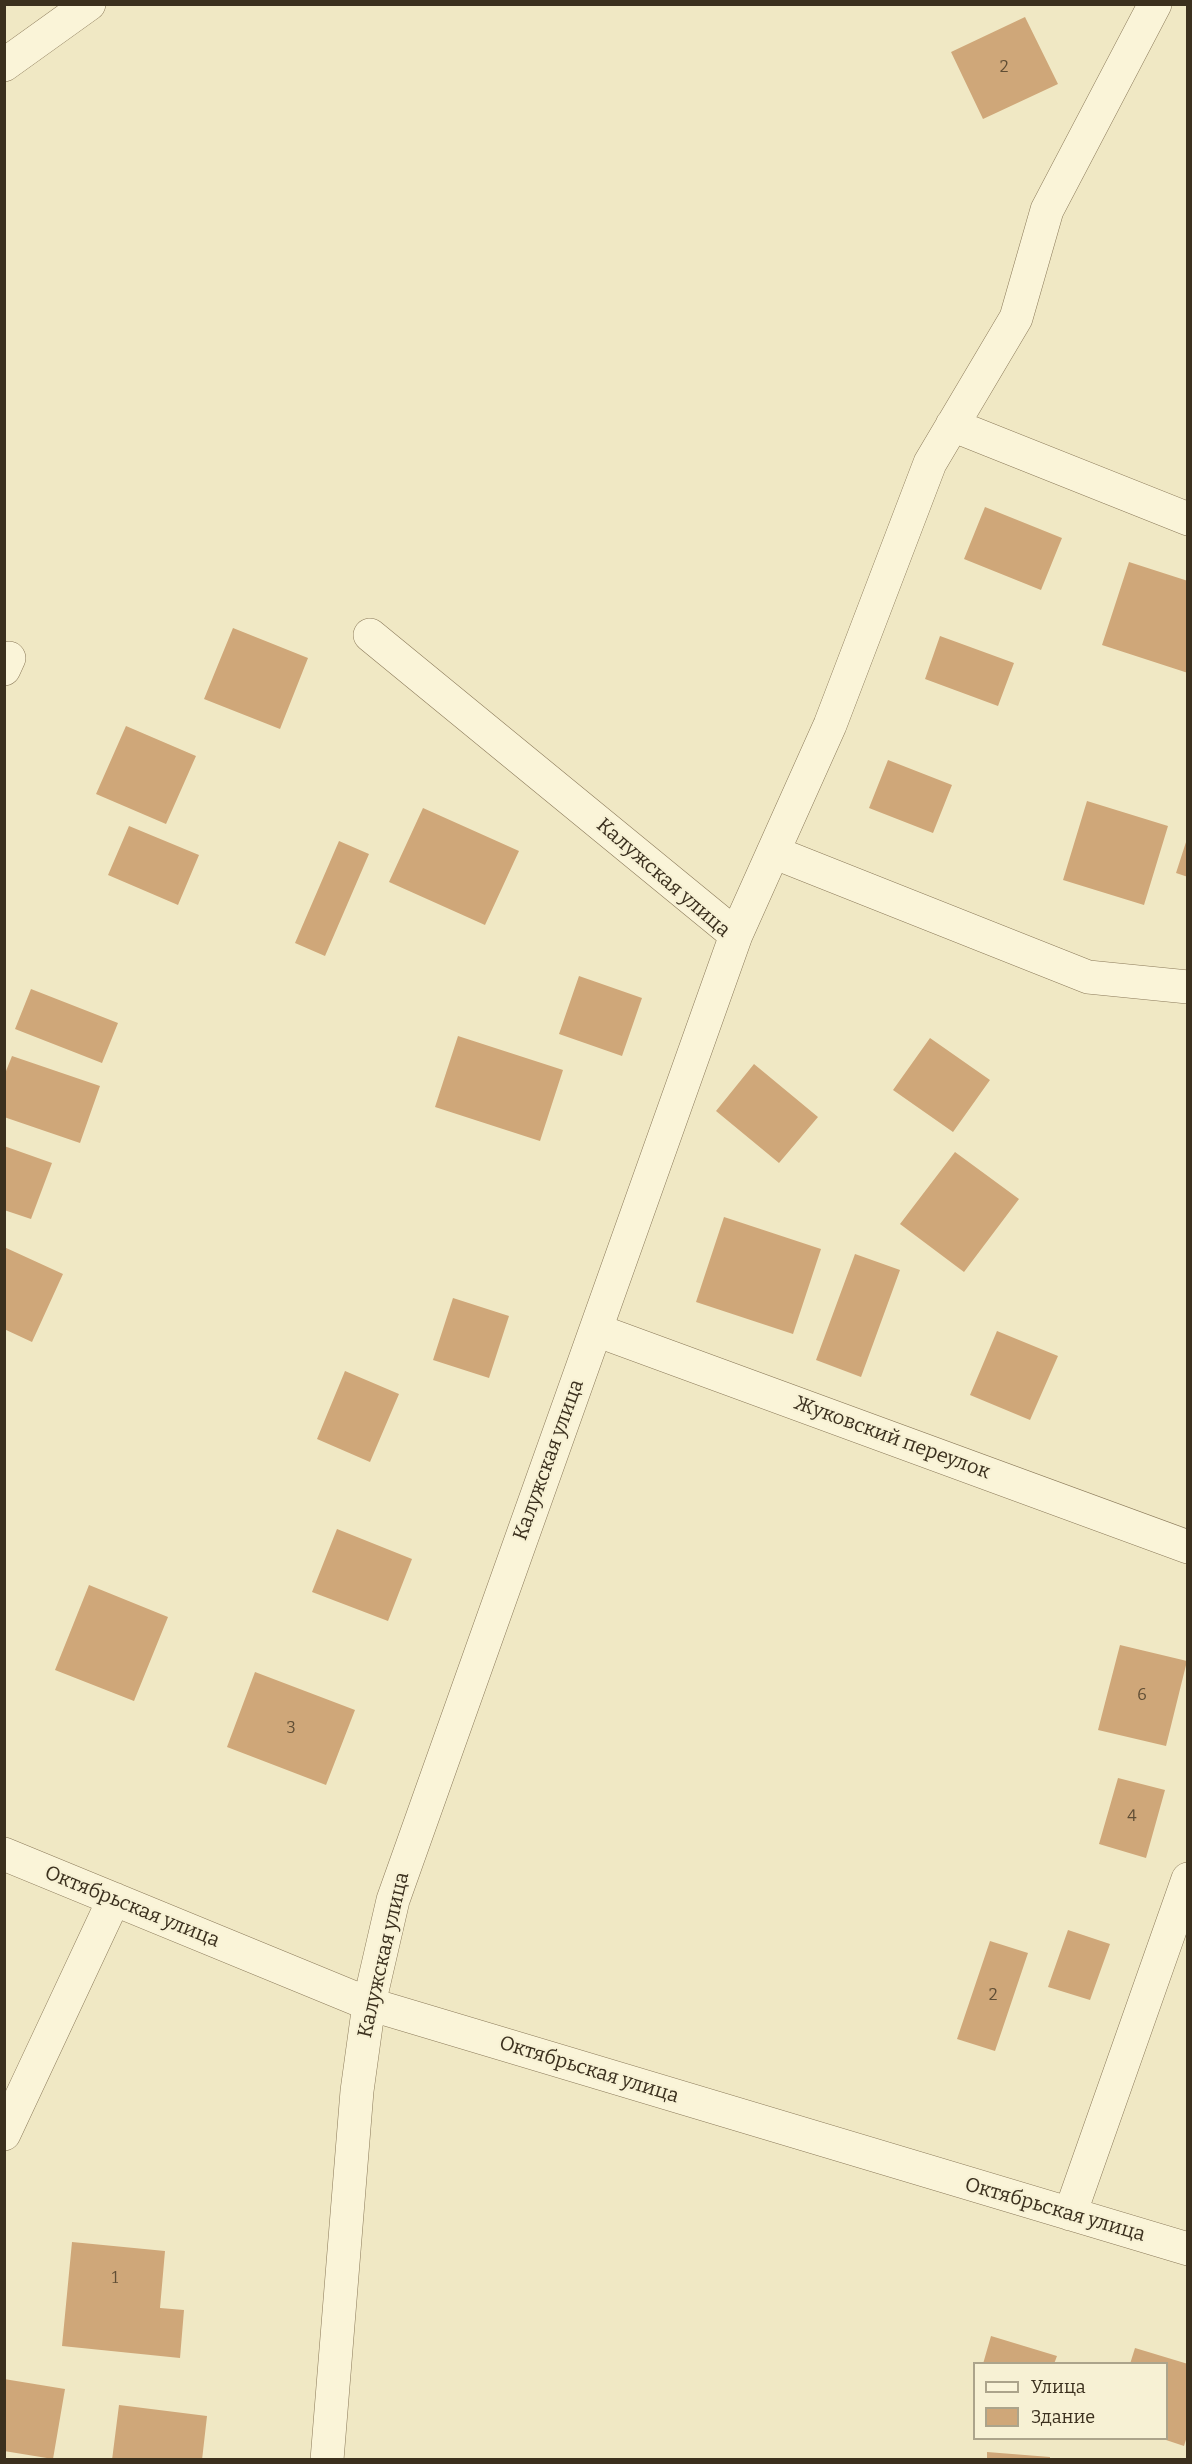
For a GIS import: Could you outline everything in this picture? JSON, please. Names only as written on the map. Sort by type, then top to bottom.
[{"type":"street","points":[[4,65],[89,4]]},
{"type":"street","points":[[736,935],[830,725],[930,463],[1016,318],[1047,210],[1155,4]]},
{"type":"street","points":[[952,425],[1188,519]]},
{"type":"street","name":"Калужская улица","points":[[327,2460],[357,2091],[369,2004],[393,1900],[736,935],[370,635]]},
{"type":"street","points":[[773,852],[1088,977],[1188,987]]},
{"type":"street","name":"Жуковский переулок","points":[[596,1330],[1188,1546]]},
{"type":"street","name":"Октябрьская улица","points":[[4,1854],[369,2004],[1188,2249]]},
{"type":"street","points":[[1070,2214],[1188,1879]]},
{"type":"street","points":[[4,2134],[114,1899]]},
{"type":"building","points":[[1025,17],[1058,84],[983,119],[951,52]]},
{"type":"building","points":[[985,507],[1062,538],[1041,590],[964,559]]},
{"type":"building","points":[[1129,562],[1188,581],[1188,673],[1102,645]]},
{"type":"building","points":[[233,628],[308,658],[280,729],[204,699]]},
{"type":"building","points":[[940,636],[1014,663],[998,706],[925,679]]},
{"type":"building","points":[[126,726],[196,756],[166,824],[96,794]]},
{"type":"building","points":[[888,760],[952,785],[933,833],[869,808]]},
{"type":"building","points":[[1087,801],[1168,826],[1144,905],[1063,880]]},
{"type":"building","points":[[423,808],[519,851],[485,925],[389,882]]},
{"type":"building","points":[[129,826],[199,855],[178,905],[108,875]]},
{"type":"building","points":[[1188,839],[1188,877],[1176,873]]},
{"type":"building","points":[[339,841],[369,854],[325,956],[295,943]]},
{"type":"building","points":[[579,976],[642,998],[622,1056],[559,1034]]},
{"type":"building","points":[[31,989],[118,1023],[102,1063],[15,1029]]},
{"type":"building","points":[[458,1036],[563,1070],[540,1141],[435,1107]]},
{"type":"building","points":[[930,1038],[990,1080],[953,1132],[893,1090]]},
{"type":"building","points":[[12,1056],[100,1086],[80,1143],[4,1117],[4,1076]]},
{"type":"building","points":[[754,1064],[818,1117],[779,1163],[716,1111]]},
{"type":"building","points":[[4,1146],[52,1163],[31,1219],[4,1210]]},
{"type":"building","points":[[955,1152],[1019,1199],[964,1272],[900,1224]]},
{"type":"building","points":[[724,1217],[821,1249],[793,1334],[696,1302]]},
{"type":"building","points":[[4,1247],[63,1274],[32,1342],[4,1329]]},
{"type":"building","points":[[855,1254],[900,1270],[861,1377],[816,1360]]},
{"type":"building","points":[[453,1298],[509,1316],[489,1378],[433,1360]]},
{"type":"building","points":[[997,1331],[1058,1356],[1030,1420],[970,1395]]},
{"type":"building","points":[[345,1371],[399,1394],[370,1462],[317,1439]]},
{"type":"building","points":[[337,1529],[412,1559],[388,1621],[312,1592]]},
{"type":"building","points":[[89,1585],[168,1617],[134,1701],[55,1670]]},
{"type":"building","points":[[1120,1645],[1187,1661],[1166,1746],[1098,1730]]},
{"type":"building","points":[[255,1672],[355,1710],[326,1785],[227,1747]]},
{"type":"building","points":[[1118,1778],[1165,1790],[1146,1858],[1099,1844]]},
{"type":"building","points":[[1068,1930],[1110,1944],[1090,2000],[1048,1987]]},
{"type":"building","points":[[990,1941],[1028,1953],[995,2051],[957,2039]]},
{"type":"building","points":[[72,2242],[165,2251],[160,2308],[184,2310],[180,2358],[62,2346]]},
{"type":"building","points":[[991,2336],[1057,2356],[1055,2362],[984,2362]]},
{"type":"building","points":[[1135,2348],[1188,2364],[1188,2433],[1184,2446],[1166,2440],[1168,2440],[1168,2362],[1131,2362]]},
{"type":"building","points":[[4,2379],[65,2389],[53,2459],[4,2451]]},
{"type":"building","points":[[119,2405],[207,2416],[202,2460],[112,2460]]},
{"type":"building","points":[[987,2452],[1050,2457],[1050,2460],[987,2460]]}]
